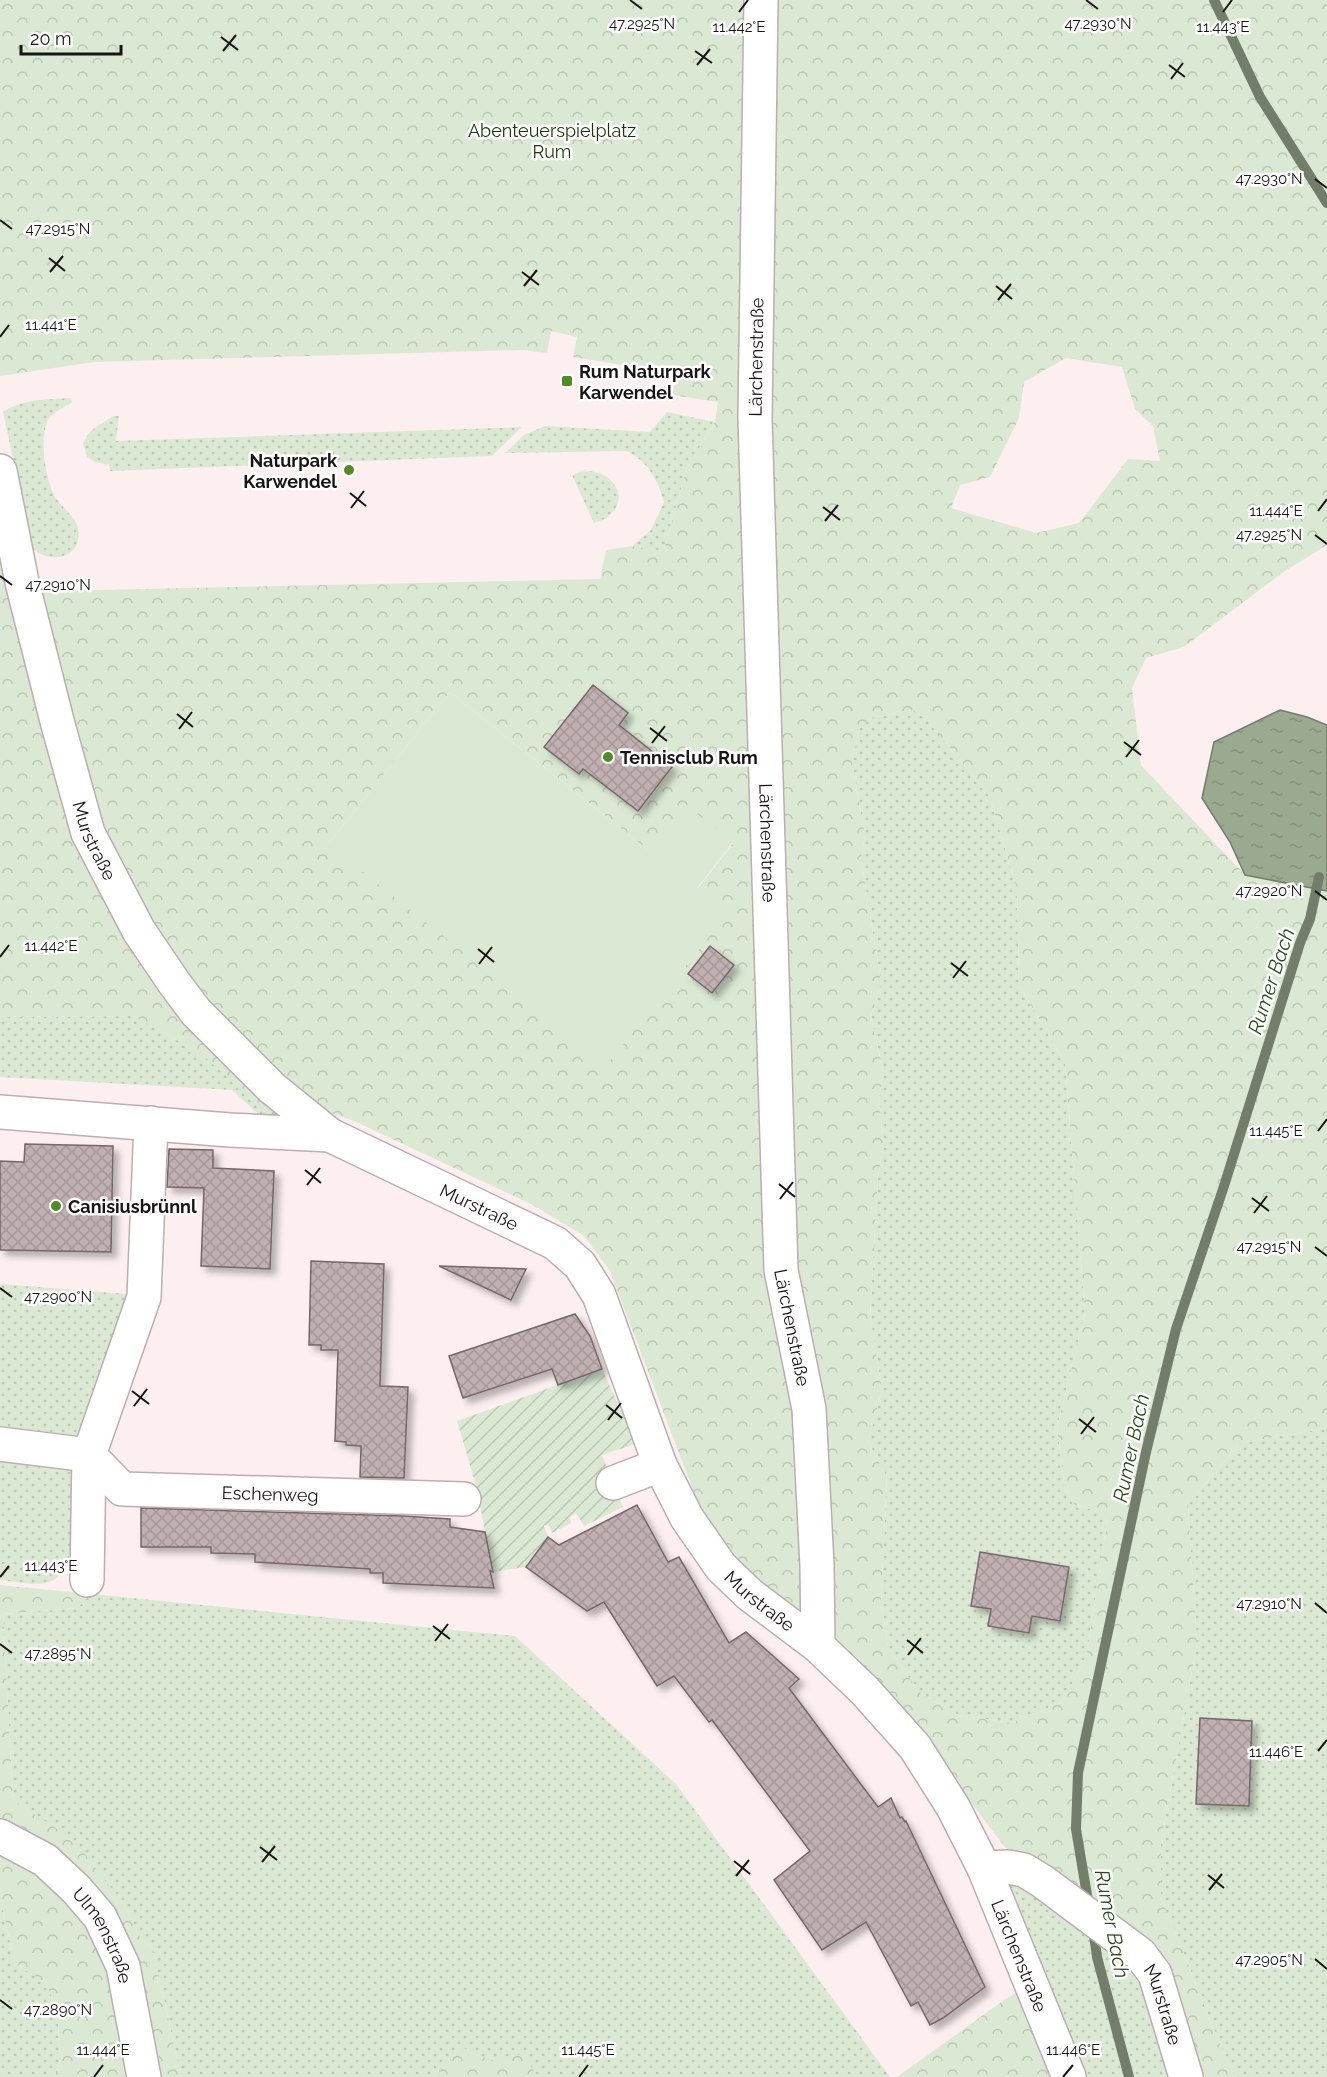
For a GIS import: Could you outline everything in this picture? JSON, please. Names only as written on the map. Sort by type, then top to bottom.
[{"type":"street","name":"Lärchenstraße","points":[[761,0],[755,418],[781,1270],[809,1409],[816,1543],[818,1646]]},
{"type":"street","name":"Murstraße","points":[[0,471],[22,582],[88,833],[139,931],[196,1012],[272,1088],[330,1135],[555,1243],[580,1265],[599,1295],[660,1465],[687,1518],[721,1568],[749,1594],[818,1646],[865,1691],[915,1747],[953,1807],[984,1868],[1008,1867],[1024,1870],[1132,1947],[1148,1963],[1155,1974],[1186,2077]]},
{"type":"street","name":"Murstraße","points":[[0,1112],[230,1130],[330,1135]]},
{"type":"street","points":[[87,1580],[89,1455],[144,1297],[151,1123]]},
{"type":"street","points":[[0,1444],[89,1455]]},
{"type":"street","name":"Eschenweg","points":[[89,1455],[122,1489],[464,1499]]},
{"type":"street","points":[[613,1483],[660,1465]]},
{"type":"street","name":"Ulmenstraße","points":[[0,1836],[45,1860],[76,1889],[100,1917],[123,1966],[144,2077]]},
{"type":"street","name":"Lärchenstraße","points":[[984,1868],[1069,2077]]},
{"type":"green space","name":"Abenteuerspielplatz Rum","points":[[0,0],[1327,0],[1327,545],[1285,571],[1184,647],[1146,658],[1132,688],[1141,765],[1245,875],[1327,891],[1327,1428],[1240,1443],[1188,1505],[1197,1643],[1161,1842],[1161,1897],[1228,2064],[1236,2077],[1186,2077],[1159,1987],[1004,1846],[873,1674],[762,1584],[724,1544],[696,1498],[610,1271],[584,1236],[531,1204],[354,1121],[322,1110],[282,1110],[269,1113],[199,1052],[133,1016],[0,1017],[0,560],[8,592],[600,579],[606,550],[632,546],[664,551],[686,470],[715,422],[718,402],[672,395],[677,374],[573,357],[577,337],[551,331],[547,353],[523,350],[94,362],[0,376]],"holes":[[[1066,358],[1122,367],[1135,409],[1153,426],[1160,461],[1128,459],[1079,523],[1036,533],[951,508],[960,485],[990,477],[1019,418],[1024,382]],[[450,692],[648,850],[733,843],[697,889],[328,844]],[[913,710],[927,720],[990,797],[1017,889],[1019,985],[1065,1063],[1085,1313],[1057,1427],[1065,1489],[1075,1505],[1098,1511],[1107,1522],[1086,1659],[1061,1703],[1011,1723],[958,1715],[918,1691],[888,1647],[881,1600],[887,1477],[868,1442],[882,1390],[870,1316],[878,1176],[884,1145],[879,1099],[883,1071],[871,1017],[881,982],[861,859],[865,835],[852,763],[859,729],[870,718]]]},
{"type":"green space","points":[[71,398],[72,402],[55,413],[47,422],[44,450],[52,491],[76,524],[79,538],[71,552],[64,556],[48,557],[32,548],[3,412],[27,402]]},
{"type":"green space","points":[[667,412],[715,422],[686,470],[664,551],[632,546],[651,530],[664,502],[647,466],[627,451],[505,453],[524,435],[545,426],[650,432]]},
{"type":"green space","points":[[113,416],[119,416],[116,441],[522,427],[492,456],[110,471],[109,465],[95,462],[87,457],[83,443],[92,430]]},
{"type":"green space","points":[[589,471],[611,480],[619,499],[611,514],[594,523],[572,475]]},
{"type":"green space","points":[[450,692],[648,850],[684,804],[733,842],[697,888],[728,913],[606,1066],[328,844]]},
{"type":"green space","points":[[913,710],[927,720],[990,797],[1017,889],[1019,985],[1065,1063],[1085,1313],[1057,1427],[1065,1489],[1075,1505],[1098,1511],[1107,1522],[1086,1659],[1061,1703],[1011,1723],[958,1715],[918,1691],[888,1647],[881,1600],[887,1477],[868,1442],[882,1390],[870,1316],[878,1176],[884,1144],[879,1099],[883,1070],[871,1017],[881,982],[861,859],[865,835],[852,763],[859,729],[870,718]]},
{"type":"green space","points":[[133,1016],[199,1052],[269,1112],[282,1110],[285,1116],[267,1122],[232,1090],[0,1077],[0,1017]]},
{"type":"green space","points":[[0,1284],[144,1297],[75,1483],[69,1557],[58,1577],[42,1584],[0,1580]]},
{"type":"green space","points":[[602,1369],[636,1444],[602,1455],[623,1507],[584,1526],[576,1513],[570,1517],[571,1523],[552,1533],[548,1524],[544,1526],[548,1537],[526,1567],[493,1572],[476,1486],[457,1421]]},
{"type":"green space","points":[[1327,1428],[1327,2077],[1236,2077],[1228,2064],[1161,1897],[1161,1842],[1197,1643],[1188,1505],[1240,1443]]},
{"type":"green space","points":[[0,1585],[91,1594],[77,1608],[3,1614],[13,1800],[74,1840],[125,1906],[141,1938],[153,1949],[181,2077],[54,2077],[60,2059],[57,2007],[45,1983],[15,1963],[0,1887]]},
{"type":"green space","points":[[91,1594],[515,1636],[676,1784],[890,2077],[181,2077],[153,1949],[141,1938],[125,1906],[14,1820],[3,1614],[77,1608]]},
{"type":"green space","points":[[1008,1867],[1132,1947],[1186,2077],[1069,2077],[984,1868]]},
{"type":"green space","points":[[0,1887],[15,1963],[45,1983],[57,2007],[60,2059],[54,2077],[0,2077]]},
{"type":"green space","points":[[1032,1983],[1069,2077],[897,2077],[1004,2000]]},
{"type":"green space","points":[[462,2047],[490,2060],[522,2054],[538,2077],[440,2077],[438,2064]]},
{"type":"water","points":[[1280,710],[1327,725],[1327,891],[1245,875],[1230,842],[1202,798],[1214,742]]},
{"type":"building","name":"Tennisclub Rum","points":[[593,685],[628,713],[619,725],[672,767],[638,811],[583,769],[579,774],[544,747]]},
{"type":"building","points":[[710,946],[734,965],[712,993],[688,974]]},
{"type":"building","name":"Canisiusbrünnl","points":[[25,1144],[113,1146],[111,1252],[0,1250],[0,1161],[24,1162]]},
{"type":"building","points":[[169,1149],[213,1150],[213,1168],[274,1171],[270,1269],[201,1266],[204,1188],[167,1187]]},
{"type":"building","points":[[311,1261],[384,1264],[380,1386],[408,1387],[404,1478],[360,1477],[361,1446],[346,1445],[346,1442],[335,1441],[338,1350],[321,1350],[321,1345],[309,1345]]},
{"type":"building","points":[[439,1266],[526,1269],[511,1300]]},
{"type":"building","points":[[575,1314],[590,1336],[602,1369],[558,1385],[552,1369],[463,1398],[449,1356]]},
{"type":"building","points":[[637,1505],[668,1562],[679,1557],[729,1643],[746,1632],[799,1679],[789,1688],[878,1807],[891,1798],[900,1818],[906,1821],[985,1987],[943,2018],[930,2025],[918,2002],[911,2006],[866,1922],[822,1950],[774,1880],[810,1851],[712,1720],[709,1722],[674,1676],[657,1686],[604,1602],[587,1611],[526,1567],[548,1537],[559,1545]]},
{"type":"building","points":[[141,1508],[450,1519],[450,1527],[485,1532],[494,1588],[383,1583],[383,1573],[370,1573],[370,1569],[255,1562],[255,1554],[211,1553],[211,1547],[141,1547]]},
{"type":"building","points":[[980,1552],[1069,1567],[1060,1621],[1032,1616],[1029,1633],[988,1626],[991,1609],[971,1606]]},
{"type":"building","points":[[1200,1718],[1252,1721],[1249,1806],[1196,1804]]},
{"type":"waterway","name":"Rumer Bach","points":[[1214,0],[1260,97],[1327,203]]},
{"type":"waterway","name":"Rumer Bach","points":[[1089,1907],[1076,1829],[1078,1773],[1146,1452],[1176,1329],[1224,1186],[1300,943],[1310,919],[1319,877]]},
{"type":"waterway","name":"Rumer Bach","points":[[1093,1928],[1097,1957],[1129,2077]]},
{"type":"place","name":"Rum Naturpark Karwendel","points":[[567,381]]},
{"type":"place","name":"Naturpark Karwendel","points":[[349,470]]},
{"type":"place","name":"Tennisclub Rum","points":[[608,757]]},
{"type":"place","name":"Canisiusbrünnl","points":[[56,1206]]}]
